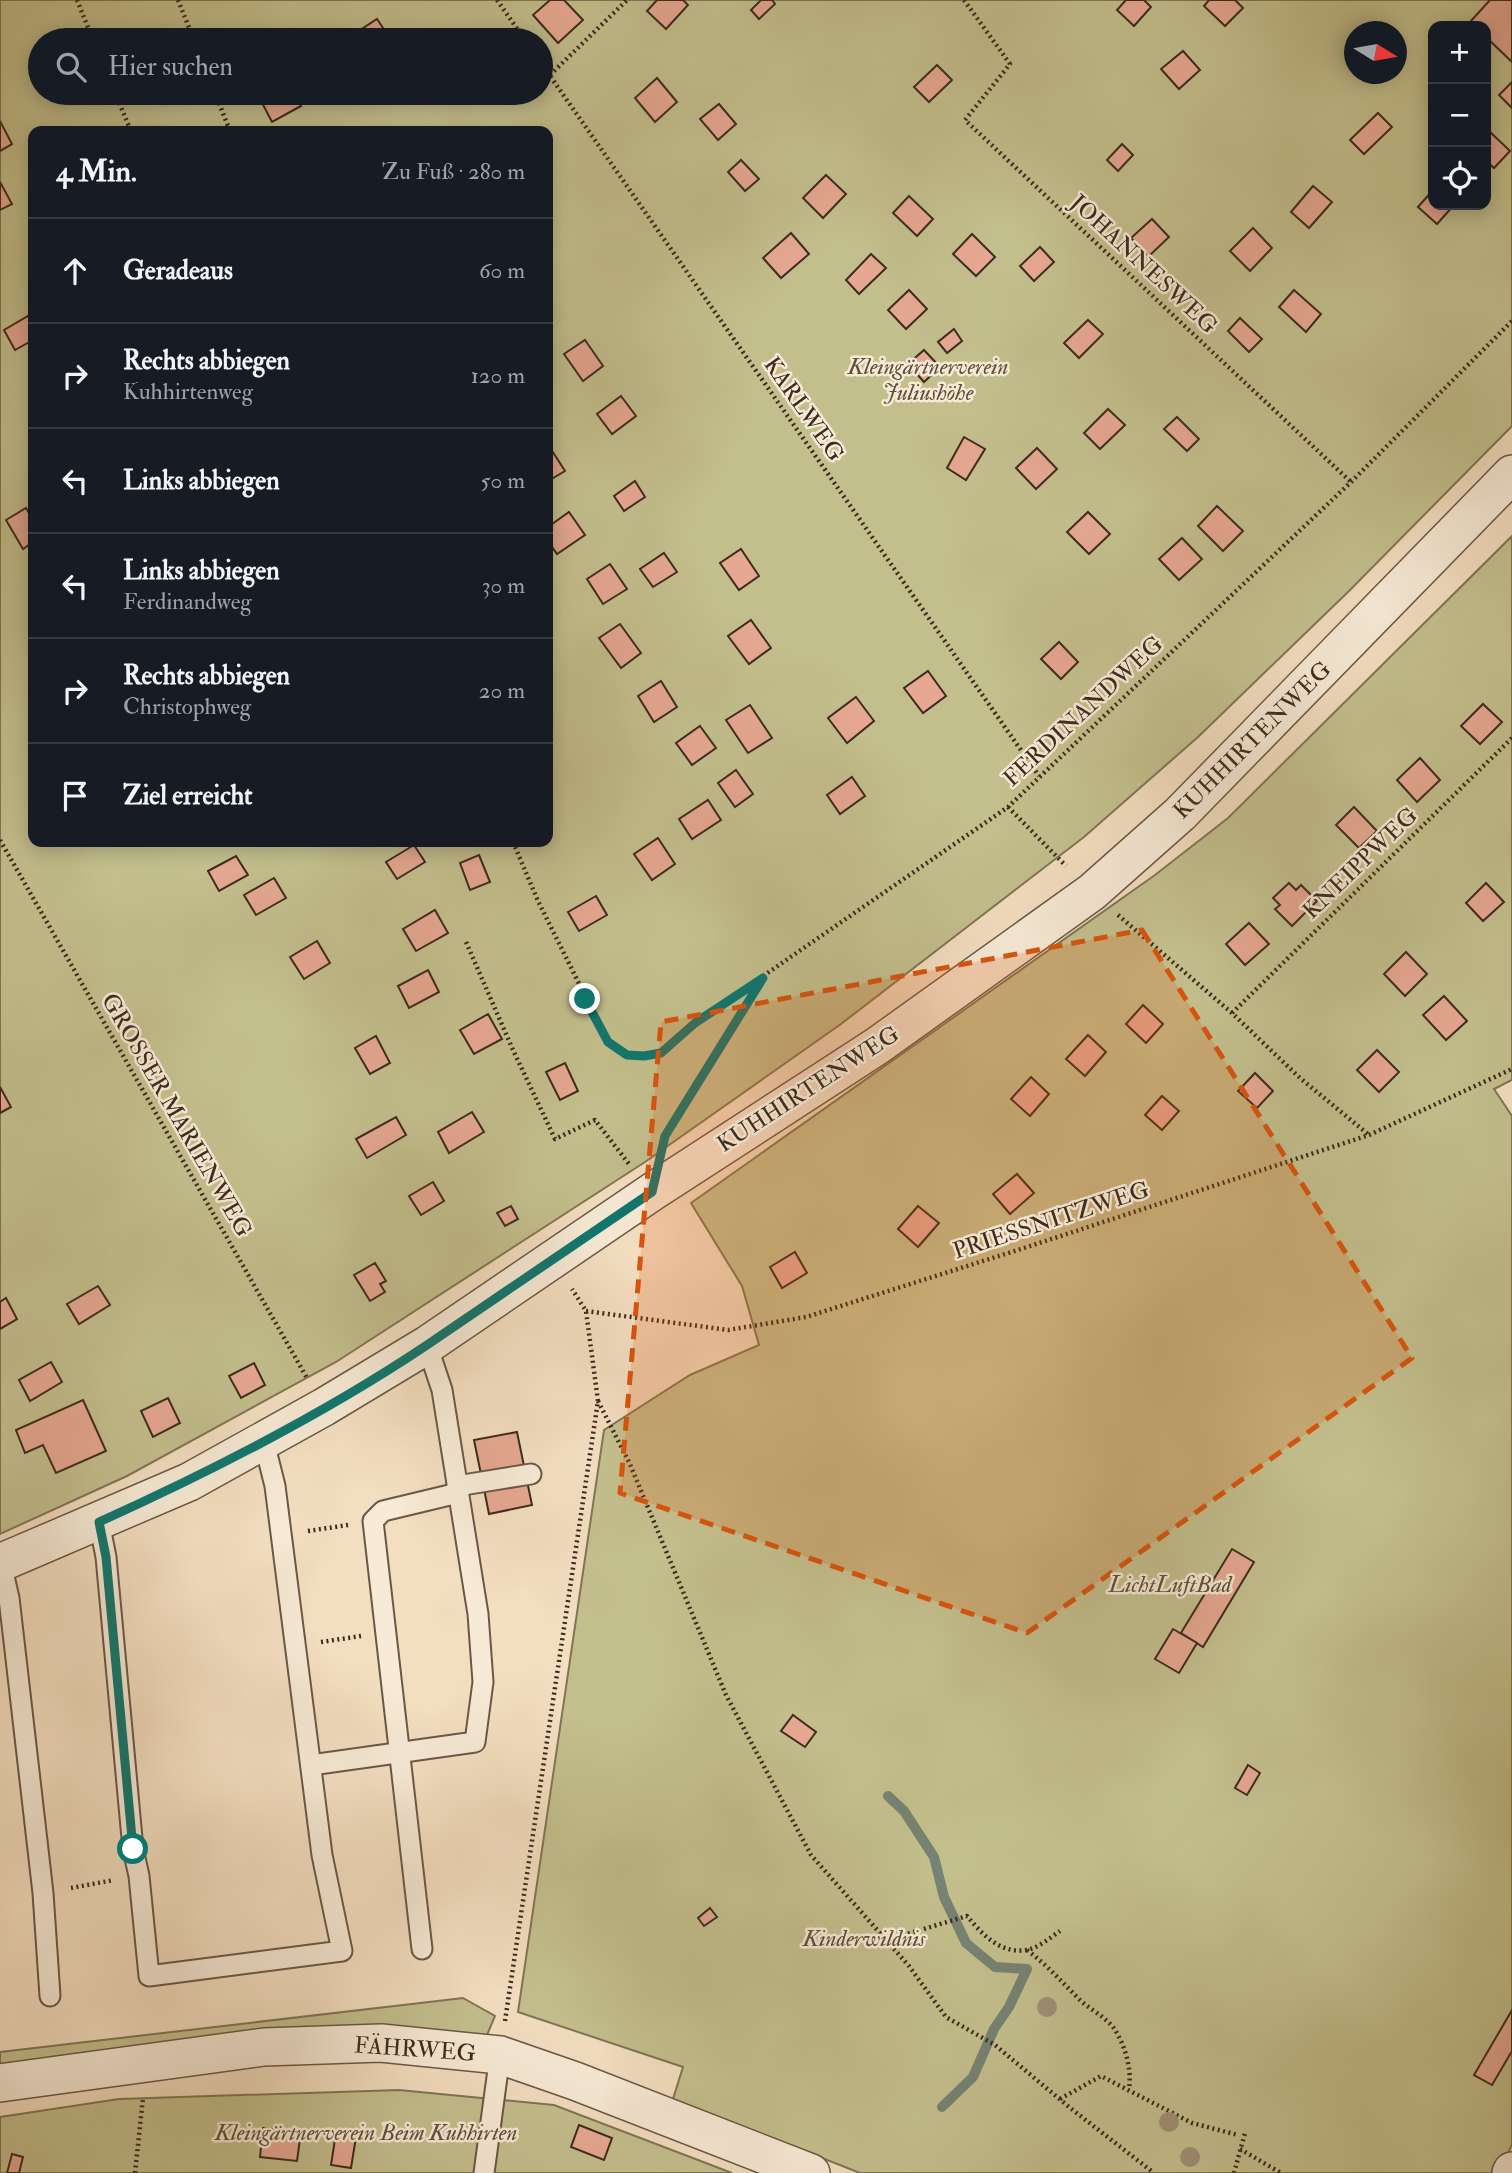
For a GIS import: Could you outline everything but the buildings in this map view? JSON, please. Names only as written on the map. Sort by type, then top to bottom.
[{"type":"street","name":"KUHHIRTENWEG","points":[[1,1563],[102,1540],[189,1482],[324,1408],[427,1345],[652,1192],[877,1046],[1092,892],[1180,814],[1512,474]]},
{"type":"street","name":"FÄHRWEG","points":[[0,2083],[264,2047],[381,2043],[500,2055],[575,2081],[811,2173]]},
{"type":"lane","points":[[311,1765],[475,1742],[484,1682],[478,1614],[442,1390],[427,1345]]},
{"type":"lane","points":[[102,1540],[133,1849],[139,1876],[149,1976],[342,1951],[323,1855],[275,1486],[264,1442]]},
{"type":"lane","points":[[422,1949],[373,1521],[383,1511],[457,1490],[531,1474]]},
{"type":"lane","points":[[1,1563],[9,1598],[43,1894],[50,1996]]},
{"type":"lane","points":[[484,2173],[500,2055]]},
{"type":"path","points":[[77,0],[88,28]]},
{"type":"path","points":[[178,0],[189,28]]},
{"type":"path","points":[[497,0],[517,28]]},
{"type":"path","points":[[553,72],[627,0]]},
{"type":"path","name":"JOHANNESWEG","points":[[964,0],[1010,64],[965,120],[1351,482]]},
{"type":"path","name":"KARLWEG","points":[[553,79],[1039,776]]},
{"type":"path","points":[[120,105],[129,126]]},
{"type":"path","points":[[220,105],[228,126]]},
{"type":"path","name":"FERDINANDWEG","points":[[515,847],[538,901],[608,1042],[627,1055],[661,1053],[695,1023],[1008,807],[1351,482],[1512,321]]},
{"type":"path","name":"KNEIPPWEG","points":[[1232,1013],[1512,738]]},
{"type":"path","points":[[1008,807],[1092,892],[1232,1013],[1300,1079],[1369,1135]]},
{"type":"path","name":"GROSSER MARIENWEG","points":[[0,840],[324,1408]]},
{"type":"path","points":[[466,942],[555,1139],[595,1120],[652,1192]]},
{"type":"path","points":[[652,1192],[665,1136],[763,978]]},
{"type":"path","name":"PRIESSNITZWEG","points":[[586,1311],[728,1330],[806,1317],[1369,1135],[1512,1069]]},
{"type":"path","points":[[500,2055],[598,1401],[586,1311],[552,1259]]},
{"type":"path","points":[[598,1401],[629,1462],[726,1695],[811,1855],[909,1966],[946,2017],[995,2045],[1154,2173]]},
{"type":"path","points":[[281,1535],[373,1521]]},
{"type":"path","points":[[296,1647],[386,1631]]},
{"type":"path","points":[[43,1894],[139,1876]]},
{"type":"path","points":[[887,1940],[967,1916],[980,1932],[1000,1947],[1027,1950],[1112,2027],[1126,2056],[1131,2075],[1129,2090]]},
{"type":"path","points":[[1027,1950],[1060,1931]]},
{"type":"path","points":[[135,2173],[144,2107],[139,2063]]},
{"type":"path","points":[[1060,2099],[1101,2076],[1192,2123],[1238,2135]]},
{"type":"path","points":[[1234,2173],[1245,2133]]},
{"type":"path","points":[[1240,2149],[1281,2173]]},
{"type":"highlighted area","points":[[1142,930],[1412,1358],[1027,1633],[620,1493],[661,1022]]},
{"type":"green space","name":"Kleingärtnerverein Juliushöhe","points":[[0,0],[1512,0],[1512,426],[1348,592],[1198,737],[1084,837],[841,1024],[645,1162],[336,1362],[127,1476],[0,1534]]},
{"type":"green space","points":[[1512,536],[1512,1080],[1494,1089],[1512,1116],[1512,2144],[1500,2173],[860,2173],[673,2099],[683,2067],[518,2012],[604,1430],[690,1375],[759,1345],[742,1286],[691,1203],[1155,875],[1228,818]]},
{"type":"green space","points":[[463,1998],[495,2016],[487,2035],[0,2068],[0,2052]]},
{"type":"green space","name":"Kleingärtnerverein Beim Kuhhirten","points":[[399,2090],[554,2105],[732,2173],[0,2173],[0,2117],[119,2099]]},
{"type":"waterway","points":[[888,1796],[904,1811],[934,1857],[944,1897],[966,1943],[995,1967],[1027,1969],[1009,2007],[994,2029],[973,2077],[942,2107]]},
{"type":"route","points":[[133,1849],[106,1557],[99,1522],[189,1482],[324,1408],[427,1345],[652,1192],[665,1136],[763,978],[695,1023],[661,1053],[644,1056],[627,1055],[608,1042],[585,999]]},
{"type":"park label","name":"LichtLuftBad","points":[[1170,1584]]},
{"type":"park label","name":"Kinderwildnis","points":[[864,1938]]}]
